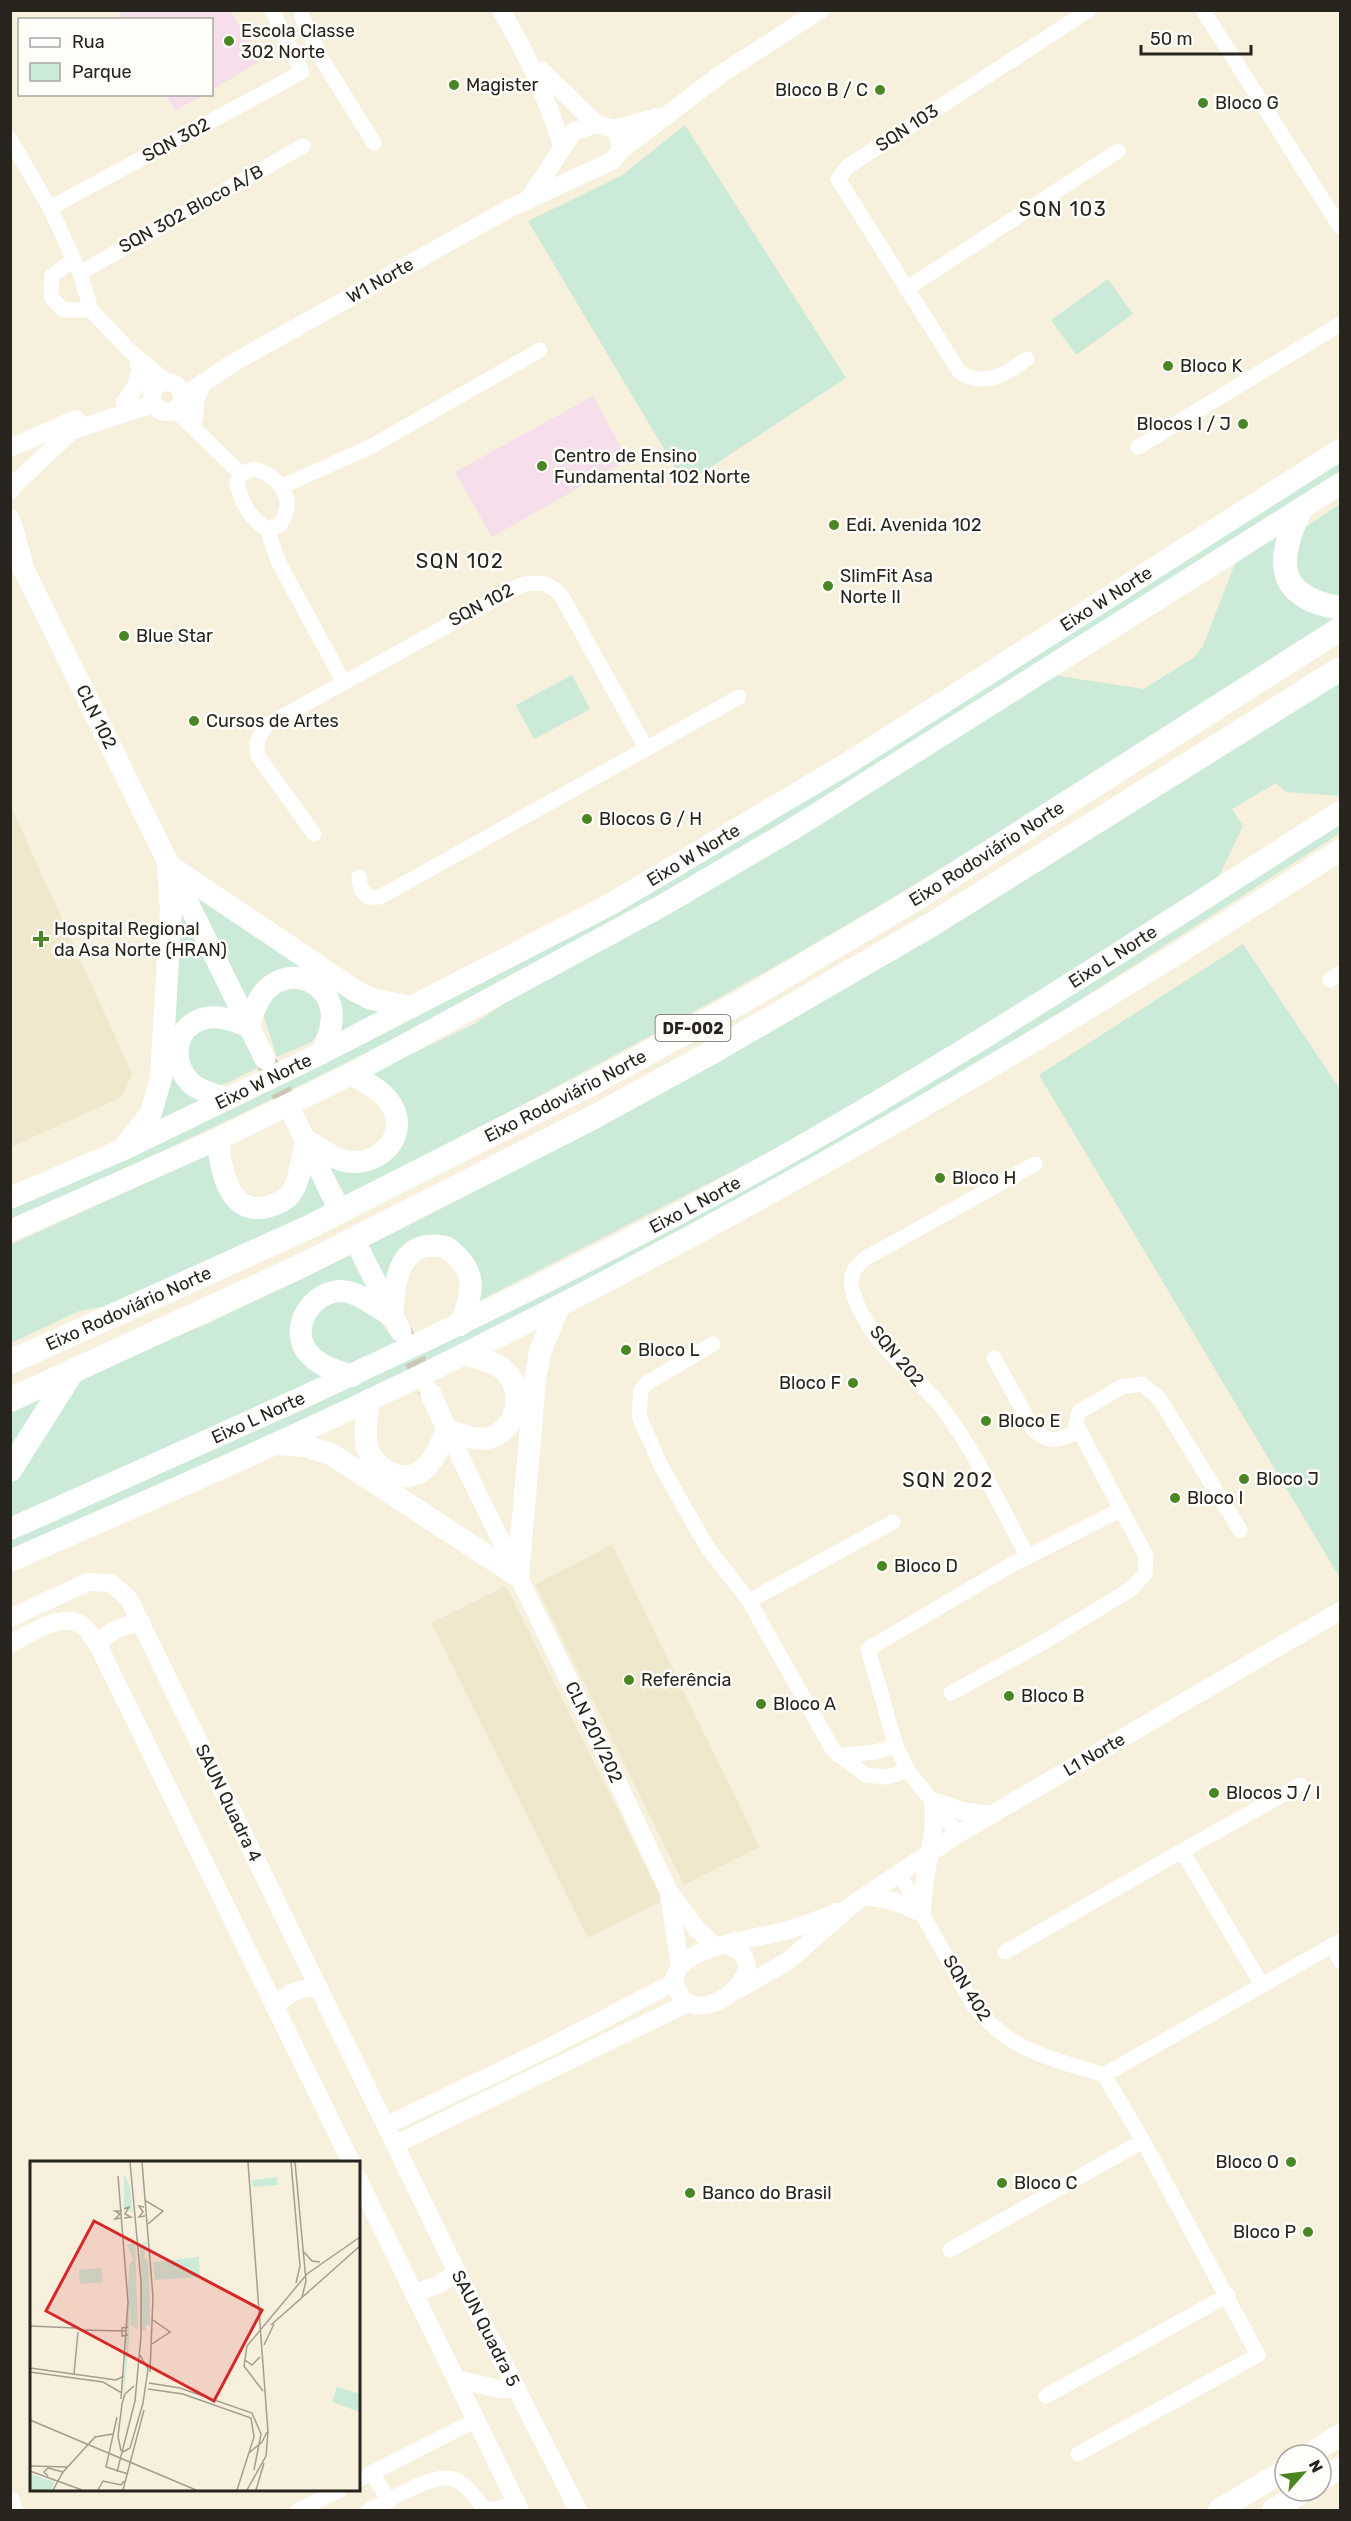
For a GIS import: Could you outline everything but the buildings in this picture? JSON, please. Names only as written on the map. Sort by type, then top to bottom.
[{"type":"highway","points":[[1300,510],[1290,532],[1284,567],[1292,586],[1305,598],[1341,608]]},
{"type":"highway","name":"Eixo Rodoviário Norte","points":[[10,1362],[307,1228],[591,1084],[743,1001],[919,897],[1341,629]]},
{"type":"highway","name":"Eixo Rodoviário Norte","points":[[10,1400],[301,1266],[592,1118],[707,1055],[931,925],[1341,669]]},
{"type":"highway","name":"Eixo Rodoviário Norte","points":[[10,1470],[72,1372]]},
{"type":"main road","name":"Eixo W Norte","points":[[10,1198],[122,1150],[228,1099],[611,904],[845,765],[1341,450]]},
{"type":"main road","points":[[10,482],[11,488]]},
{"type":"main road","name":"Eixo W Norte","points":[[10,1231],[218,1139],[351,1074],[530,979],[795,827],[1341,484]]},
{"type":"main road","name":"CLN 102","points":[[10,520],[23,568]]},
{"type":"main road","name":"CLN 102","points":[[10,550],[23,568],[265,1059]]},
{"type":"main road","name":"Eixo L Norte","points":[[10,1529],[352,1376],[460,1325],[546,1282],[790,1152],[952,1056],[1341,812]]},
{"type":"main road","name":"Eixo L Norte","points":[[10,1561],[369,1400],[559,1306],[827,1162],[956,1087],[1227,924],[1341,850]]},
{"type":"main road","points":[[168,865],[354,990],[371,999],[412,1007]]},
{"type":"main road","points":[[122,1150],[151,1113],[161,1078],[171,910],[168,865]]},
{"type":"main road","points":[[228,1099],[194,1086],[178,1065],[178,1039],[184,1031],[203,1019],[229,1019],[248,1026],[259,998],[266,990],[284,980],[304,978],[316,983],[329,1002],[332,1017],[322,1053]]},
{"type":"main road","points":[[306,1140],[326,1152],[352,1162],[373,1157],[387,1149],[394,1141],[397,1134],[397,1121],[385,1096],[351,1074]]},
{"type":"main road","points":[[294,1117],[334,1200]]},
{"type":"main road","points":[[218,1139],[221,1173],[232,1194],[247,1206],[262,1208],[282,1202],[293,1190],[306,1140]]},
{"type":"main road","points":[[397,1324],[393,1288],[398,1270],[414,1252],[434,1245],[446,1247],[455,1254],[465,1265],[471,1278],[472,1291],[460,1325]]},
{"type":"main road","points":[[361,1253],[397,1324]]},
{"type":"main road","points":[[352,1376],[325,1366],[309,1354],[301,1334],[304,1312],[321,1297],[341,1292],[352,1293],[397,1324]]},
{"type":"main road","points":[[276,1443],[304,1446],[331,1454],[518,1576],[536,1380],[548,1329],[559,1306]]},
{"type":"main road","points":[[10,1357],[38,1351]]},
{"type":"main road","points":[[430,1392],[447,1430],[476,1439],[487,1438],[503,1431],[510,1423],[517,1406],[516,1394],[509,1375],[488,1361],[465,1354]]},
{"type":"main road","points":[[369,1400],[366,1422],[368,1449],[380,1467],[393,1474],[405,1476],[423,1470],[438,1449],[447,1430]]},
{"type":"main road","points":[[1328,2443],[1341,2435]]},
{"type":"main road","points":[[1219,2511],[1273,2477]]},
{"type":"main road","points":[[10,2502],[12,2511]]},
{"type":"street","points":[[272,10],[302,72]]},
{"type":"street","points":[[501,10],[547,96],[562,170],[580,177],[612,161],[621,150],[721,74],[820,10]]},
{"type":"street","name":"SQN 103","points":[[1028,359],[1005,374],[982,380],[969,379],[959,371],[841,186],[840,173],[1089,10]]},
{"type":"street","points":[[1203,10],[1341,227]]},
{"type":"street","points":[[302,17],[323,61],[374,143]]},
{"type":"street","points":[[526,53],[563,94],[619,138],[621,150]]},
{"type":"street","name":"SQN 302","points":[[50,208],[323,61]]},
{"type":"street","points":[[560,152],[573,132],[669,114]]},
{"type":"street","points":[[10,139],[50,208],[76,266],[91,310],[167,395],[194,419],[215,448]]},
{"type":"street","name":"SQN 302 Bloco A/B","points":[[91,310],[63,310],[51,297],[52,276],[76,266],[303,146]]},
{"type":"street","points":[[906,289],[1118,151]]},
{"type":"street","name":"W1 Norte","points":[[527,201],[560,152]]},
{"type":"street","name":"W1 Norte","points":[[10,448],[67,422],[125,402],[167,395],[233,363],[527,201],[580,177]]},
{"type":"street","points":[[1138,447],[1341,324]]},
{"type":"street","points":[[129,350],[141,368],[241,474]]},
{"type":"street","points":[[283,486],[370,447],[540,350]]},
{"type":"street","name":"W1 Norte","points":[[11,488],[71,431],[203,383],[233,363]]},
{"type":"street","points":[[125,402],[136,386],[141,368]]},
{"type":"street","points":[[194,419],[195,400],[203,383]]},
{"type":"street","points":[[267,529],[280,525],[285,517],[287,500],[283,486],[273,476],[254,469],[241,474],[237,482],[242,502],[254,521],[267,529],[279,563],[343,681]]},
{"type":"street","name":"SQN 102","points":[[314,834],[258,756],[255,745],[258,736],[267,724],[505,592],[538,582],[550,584],[561,595],[646,748]]},
{"type":"street","points":[[359,877],[361,889],[368,897],[380,897],[738,697]]},
{"type":"street","name":"SQN 202","points":[[1028,1557],[943,1410],[878,1338],[852,1289],[851,1275],[855,1266],[866,1258],[1035,1164]]},
{"type":"street","points":[[713,1344],[647,1383],[641,1390],[639,1416],[661,1466],[707,1547],[749,1601],[826,1738],[839,1756],[866,1775],[886,1777],[908,1771]]},
{"type":"street","points":[[994,1358],[1033,1429],[1042,1438],[1050,1441],[1059,1440],[1079,1431]]},
{"type":"street","points":[[951,1693],[1044,1642],[1140,1581],[1145,1574],[1146,1556],[1079,1431],[1076,1418],[1079,1412],[1121,1387],[1142,1384],[1159,1398],[1240,1530]]},
{"type":"street","name":"CLN 201/202","points":[[447,1430],[668,1890],[698,1929],[721,1946]]},
{"type":"street","points":[[958,1834],[908,1771],[896,1746],[868,1649],[1028,1557],[1120,1510]]},
{"type":"street","points":[[749,1601],[893,1522]]},
{"type":"street","name":"SAUN Quadra 4","points":[[10,1618],[72,1589],[99,1581],[111,1584],[123,1592],[142,1623],[387,2126]]},
{"type":"street","name":"L1 Norte","points":[[737,1990],[788,1961],[859,1901],[958,1834],[1341,1611]]},
{"type":"street","points":[[10,1644],[66,1619],[84,1626],[98,1645],[347,2155]]},
{"type":"street","points":[[98,1645],[114,1629],[124,1625],[142,1623]]},
{"type":"street","points":[[839,1756],[875,1752],[896,1746]]},
{"type":"street","points":[[1005,1952],[1300,1785]]},
{"type":"street","points":[[933,1801],[962,1810],[990,1815]]},
{"type":"street","points":[[859,1901],[896,1902],[922,1913],[922,1883],[935,1827],[933,1801]]},
{"type":"street","points":[[1182,1851],[1262,1984]]},
{"type":"street","name":"SQN 402","points":[[899,1873],[974,2006],[989,2025],[1004,2038],[1039,2054],[1104,2075]]},
{"type":"street","name":"CLN 201/202","points":[[668,1890],[678,1974]]},
{"type":"street","name":"L1 Norte","points":[[721,1946],[807,1924],[859,1901]]},
{"type":"street","points":[[1078,2454],[1258,2355],[1228,2295],[1143,2140],[1104,2075],[1336,1943],[1341,1961]]},
{"type":"street","points":[[387,2126],[546,2049],[678,1974],[702,1951],[721,1946],[738,1951],[744,1959],[744,1975],[737,1990],[724,1998],[701,2005],[688,2003],[680,1996],[678,1974]]},
{"type":"street","points":[[274,2007],[292,1991],[319,1987]]},
{"type":"street","points":[[396,2144],[688,2003]]},
{"type":"street","name":"SAUN Quadra 5","points":[[387,2126],[457,2272],[578,2511]]},
{"type":"street","points":[[950,2250],[1143,2140]]},
{"type":"street","points":[[360,2183],[518,2506],[486,2509],[468,2488],[447,2477],[439,2477],[369,2511]]},
{"type":"street","points":[[414,2293],[438,2285],[457,2272]]},
{"type":"street","points":[[1046,2396],[1228,2295]]},
{"type":"street","points":[[456,2379],[499,2389],[517,2389]]},
{"type":"street","points":[[388,2501],[365,2477],[476,2420]]},
{"type":"street","points":[[298,2511],[338,2491]]},
{"type":"shaded area","name":"Escola Classe 302 Norte","points":[[118,11],[231,11],[259,62],[213,89],[213,18],[123,18]]},
{"type":"shaded area","name":"Escola Classe 302 Norte","points":[[167,96],[201,96],[175,111]]},
{"type":"shaded area","name":"Centro de Ensino Fundamental 102 Norte","points":[[593,396],[628,460],[492,537],[455,472]]},
{"type":"shaded area","name":"Hospital Regional da Asa Norte (HRAN)","points":[[10,804],[132,1074],[122,1097],[11,1147]]},
{"type":"shaded area","points":[[612,1545],[760,1847],[684,1885],[535,1584]]},
{"type":"shaded area","points":[[506,1586],[663,1901],[588,1938],[431,1623]]},
{"type":"green space","points":[[685,125],[846,378],[685,484],[528,221],[621,176]]},
{"type":"green space","points":[[1108,279],[1133,314],[1076,355],[1051,320]]},
{"type":"green space","points":[[1340,459],[1340,471],[1081,638],[820,801],[643,905],[410,1031],[172,1147],[11,1219],[10,1206],[452,997]]},
{"type":"green space","points":[[1340,504],[1340,600],[1300,582],[1292,552],[1301,530]]},
{"type":"green space","points":[[1283,528],[1275,561],[1336,617],[1036,810],[853,921],[665,1028],[346,1197],[323,1154],[332,1162],[398,1140],[366,1076],[476,1023],[523,990],[1052,675],[1144,689],[1193,658],[1203,646],[1236,561]]},
{"type":"green space","points":[[572,675],[590,709],[534,739],[516,705]]},
{"type":"green space","points":[[1340,678],[1340,796],[1286,792],[1276,783],[1232,809],[1243,826],[1219,876],[1006,1013],[774,1150],[477,1302],[441,1239],[389,1289],[369,1245],[597,1129]]},
{"type":"green space","points":[[1340,821],[1340,833],[1069,1007],[771,1182],[633,1258],[340,1405],[11,1551],[11,1537],[303,1410],[543,1293]]},
{"type":"green space","points":[[195,893],[393,1008],[330,1040],[316,975],[250,1004]]},
{"type":"green space","points":[[180,900],[236,1013],[206,1007],[191,1011],[185,1017],[174,1036],[209,1095],[149,1128]]},
{"type":"green space","points":[[1243,944],[1340,1089],[1340,1578],[1039,1075]]},
{"type":"green space","points":[[285,982],[323,998],[319,1035],[311,1042],[277,1057],[262,1011]]},
{"type":"green space","points":[[198,1025],[241,1032],[261,1066],[225,1084],[214,1086],[188,1068],[184,1035]]},
{"type":"green space","points":[[218,1150],[219,1179],[279,1210],[306,1155],[329,1205],[116,1304],[79,1311],[11,1343],[10,1245]]},
{"type":"green space","points":[[353,1254],[373,1293],[357,1286],[298,1323],[331,1375],[11,1520],[11,1406],[207,1324]]},
{"type":"green space","points":[[347,1298],[377,1317],[395,1342],[353,1363],[338,1363],[313,1346],[309,1313]]},
{"type":"tunnel","points":[[267,1063],[294,1117]]},
{"type":"tunnel","points":[[402,1332],[429,1391]]},
{"type":"place","name":"Escola Classe 302 Norte","points":[[229,41]]},
{"type":"place","name":"Magister","points":[[454,85]]},
{"type":"place","name":"Bloco B / C","points":[[880,90]]},
{"type":"place","name":"Bloco G","points":[[1203,103]]},
{"type":"place","name":"Bloco K","points":[[1168,366]]},
{"type":"place","name":"Blocos I / J","points":[[1243,424]]},
{"type":"place","name":"Centro de Ensino Fundamental 102 Norte","points":[[542,466]]},
{"type":"place","name":"Edi. Avenida 102","points":[[834,525]]},
{"type":"place","name":"SlimFit Asa Norte II","points":[[828,586]]},
{"type":"place","name":"Blue Star","points":[[124,636]]},
{"type":"place","name":"Cursos de Artes","points":[[194,721]]},
{"type":"place","name":"Blocos G / H","points":[[587,819]]},
{"type":"place","name":"Hospital Regional da Asa Norte (HRAN)","points":[[41,939]]},
{"type":"place","name":"Bloco H","points":[[940,1178]]},
{"type":"place","name":"Bloco L","points":[[626,1350]]},
{"type":"place","name":"Bloco F","points":[[853,1383]]},
{"type":"place","name":"Bloco E","points":[[986,1421]]},
{"type":"place","name":"Bloco J","points":[[1244,1479]]},
{"type":"place","name":"Bloco I","points":[[1175,1498]]},
{"type":"place","name":"Bloco D","points":[[882,1566]]},
{"type":"place","name":"Referência","points":[[629,1680]]},
{"type":"place","name":"Bloco B","points":[[1009,1696]]},
{"type":"place","name":"Bloco A","points":[[761,1704]]},
{"type":"place","name":"Blocos J / I","points":[[1214,1793]]},
{"type":"place","name":"Bloco O","points":[[1291,2162]]},
{"type":"place","name":"Bloco C","points":[[1002,2183]]},
{"type":"place","name":"Banco do Brasil","points":[[690,2193]]},
{"type":"place","name":"Bloco P","points":[[1308,2232]]},
{"type":"district","name":"SQN 103","points":[[1063,209]]},
{"type":"district","name":"SQN 102","points":[[460,561]]},
{"type":"district","name":"SQN 202","points":[[948,1480]]}]
